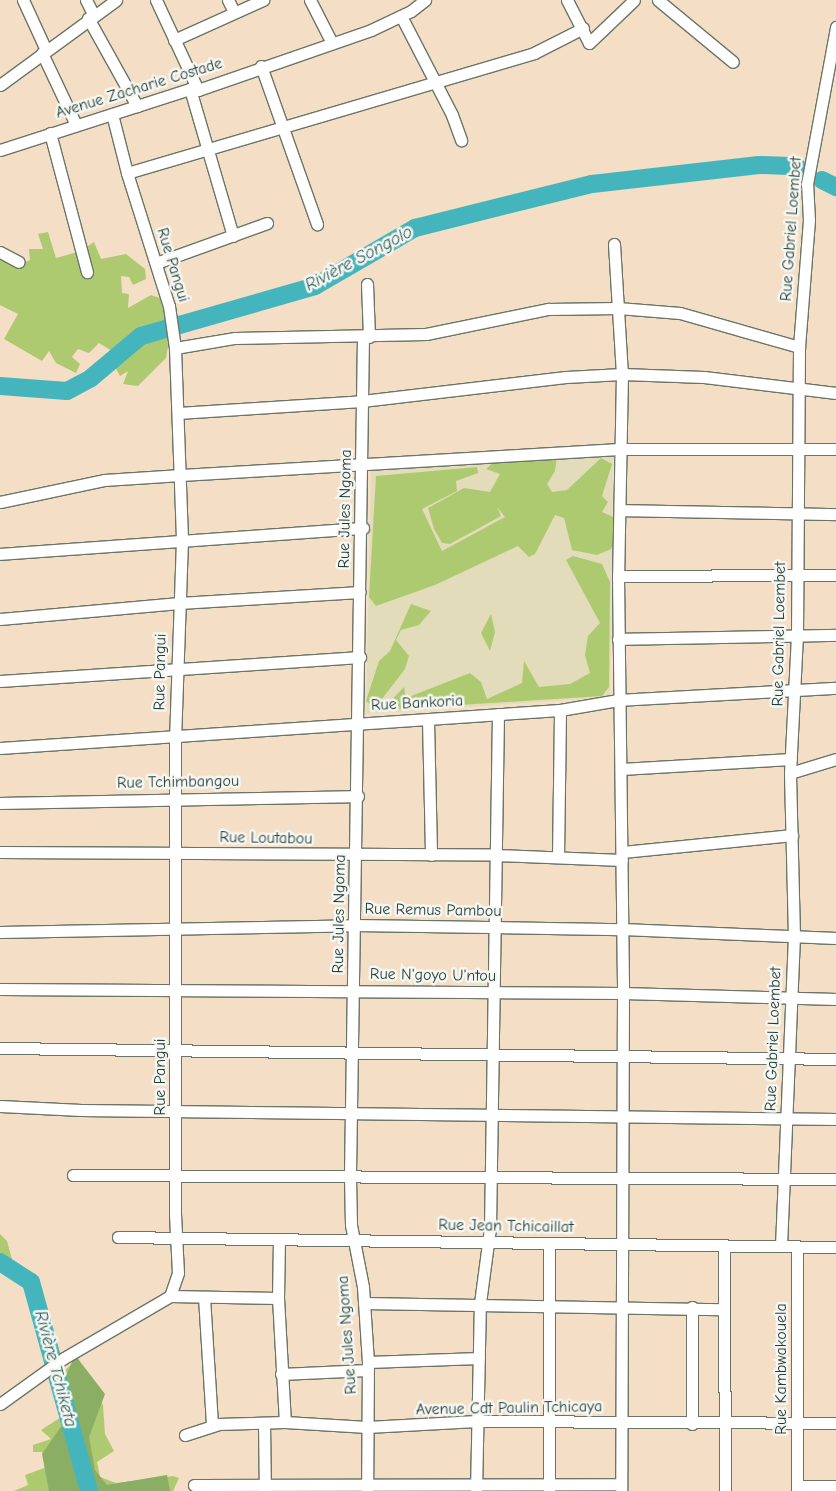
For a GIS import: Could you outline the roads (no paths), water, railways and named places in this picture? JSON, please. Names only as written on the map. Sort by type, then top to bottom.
[{"type":"street","points":[[23,0],[76,125]]},
{"type":"street","points":[[86,0],[91,16],[137,106]]},
{"type":"street","points":[[0,85],[91,16],[116,0]]},
{"type":"street","points":[[156,0],[194,90],[208,149],[233,236]]},
{"type":"street","points":[[228,0],[234,12]]},
{"type":"street","points":[[174,40],[263,0]]},
{"type":"street","points":[[310,0],[332,43]]},
{"type":"street","name":"Avenue Zacharie Costade","points":[[0,150],[137,106],[194,90],[332,43],[401,16],[425,0]]},
{"type":"street","points":[[567,0],[589,43],[634,0]]},
{"type":"street","points":[[658,0],[733,62]]},
{"type":"street","points":[[401,16],[461,140]]},
{"type":"street","name":"Rue Gabriel Loembet","points":[[781,1246],[789,998],[794,937],[790,773],[797,636],[796,450],[799,346],[808,220],[809,174],[836,27]]},
{"type":"street","points":[[127,173],[283,124],[534,52],[583,28]]},
{"type":"street","points":[[261,66],[317,224]]},
{"type":"street","name":"Rue Pangui","points":[[112,114],[127,173],[172,319],[175,342],[182,540],[175,736],[177,854],[177,1282],[170,1296]]},
{"type":"street","points":[[50,133],[87,272]]},
{"type":"street","points":[[156,263],[267,223]]},
{"type":"street","points":[[194,1486],[265,1488],[622,1487],[623,993],[618,576],[623,449],[622,374],[614,244]]},
{"type":"street","points":[[0,252],[19,262]]},
{"type":"street","name":"Rue Jules Ngoma","points":[[367,284],[362,401],[363,464],[358,796],[350,1178],[353,1239],[364,1303],[368,1366],[367,1488]]},
{"type":"street","points":[[175,342],[298,335],[366,337],[444,332],[548,309],[618,308],[657,309],[799,346]]},
{"type":"street","points":[[178,413],[362,401],[557,378],[622,374],[704,377],[836,393]]},
{"type":"street","points":[[0,502],[104,480],[181,475],[623,449],[706,447],[796,450],[836,449]]},
{"type":"street","points":[[621,510],[836,514]]},
{"type":"street","points":[[0,554],[362,528]]},
{"type":"street","points":[[618,576],[836,575]]},
{"type":"street","points":[[0,619],[179,603],[360,592]]},
{"type":"street","points":[[618,639],[836,635]]},
{"type":"street","points":[[0,681],[360,657]]},
{"type":"street","name":"Rue Bankoria","points":[[0,748],[560,710],[618,700],[836,688]]},
{"type":"street","points":[[558,857],[560,710]]},
{"type":"street","points":[[476,1487],[480,1303],[488,1242],[494,1054],[494,926],[498,714]]},
{"type":"street","points":[[428,720],[431,855]]},
{"type":"street","points":[[621,769],[791,759]]},
{"type":"street","points":[[790,773],[836,759]]},
{"type":"street","name":"Rue Tchimbangou","points":[[0,803],[176,798],[358,796]]},
{"type":"street","name":"Rue Loutabou","points":[[0,852],[357,856],[622,856],[792,835]]},
{"type":"street","name":"Rue Remus Pambou","points":[[0,932],[355,925],[622,928],[836,938]]},
{"type":"street","name":"Rue N'goyo U'ntou","points":[[0,989],[623,993],[836,999]]},
{"type":"street","points":[[0,1048],[836,1059]]},
{"type":"street","points":[[0,1106],[352,1114],[836,1118]]},
{"type":"street","points":[[73,1175],[350,1178],[836,1179]]},
{"type":"street","name":"Rue Jean Tchicaillat","points":[[118,1237],[176,1240],[353,1239],[836,1247]]},
{"type":"street","points":[[279,1240],[278,1298],[285,1422]]},
{"type":"street","points":[[549,1243],[550,1487]]},
{"type":"street","points":[[724,1245],[722,1309],[726,1424],[725,1491]]},
{"type":"street","name":"Rue Kambwakouela","points":[[797,1247],[797,1488]]},
{"type":"street","points":[[0,1404],[64,1358],[170,1296],[278,1298]]},
{"type":"street","points":[[204,1297],[212,1425]]},
{"type":"street","points":[[364,1303],[480,1303],[722,1309]]},
{"type":"street","points":[[692,1307],[692,1424]]},
{"type":"street","points":[[281,1374],[478,1358]]},
{"type":"street","name":"Avenue Cdt Paulin Tchicaya","points":[[186,1436],[212,1425],[285,1422],[367,1427],[477,1421],[692,1424],[836,1423]]},
{"type":"street","points":[[264,1423],[265,1488]]},
{"type":"street","points":[[797,1488],[836,1486]]},
{"type":"waterway","name":"Rivière Songolo","points":[[0,386],[67,391],[91,378],[141,336],[315,286],[415,228],[592,184],[759,165],[797,166]]},
{"type":"waterway","name":"Rivière Songolo","points":[[822,180],[836,187]]},
{"type":"waterway","name":"Rivière Tchiketa","points":[[0,1262],[31,1282],[89,1491]]}]
